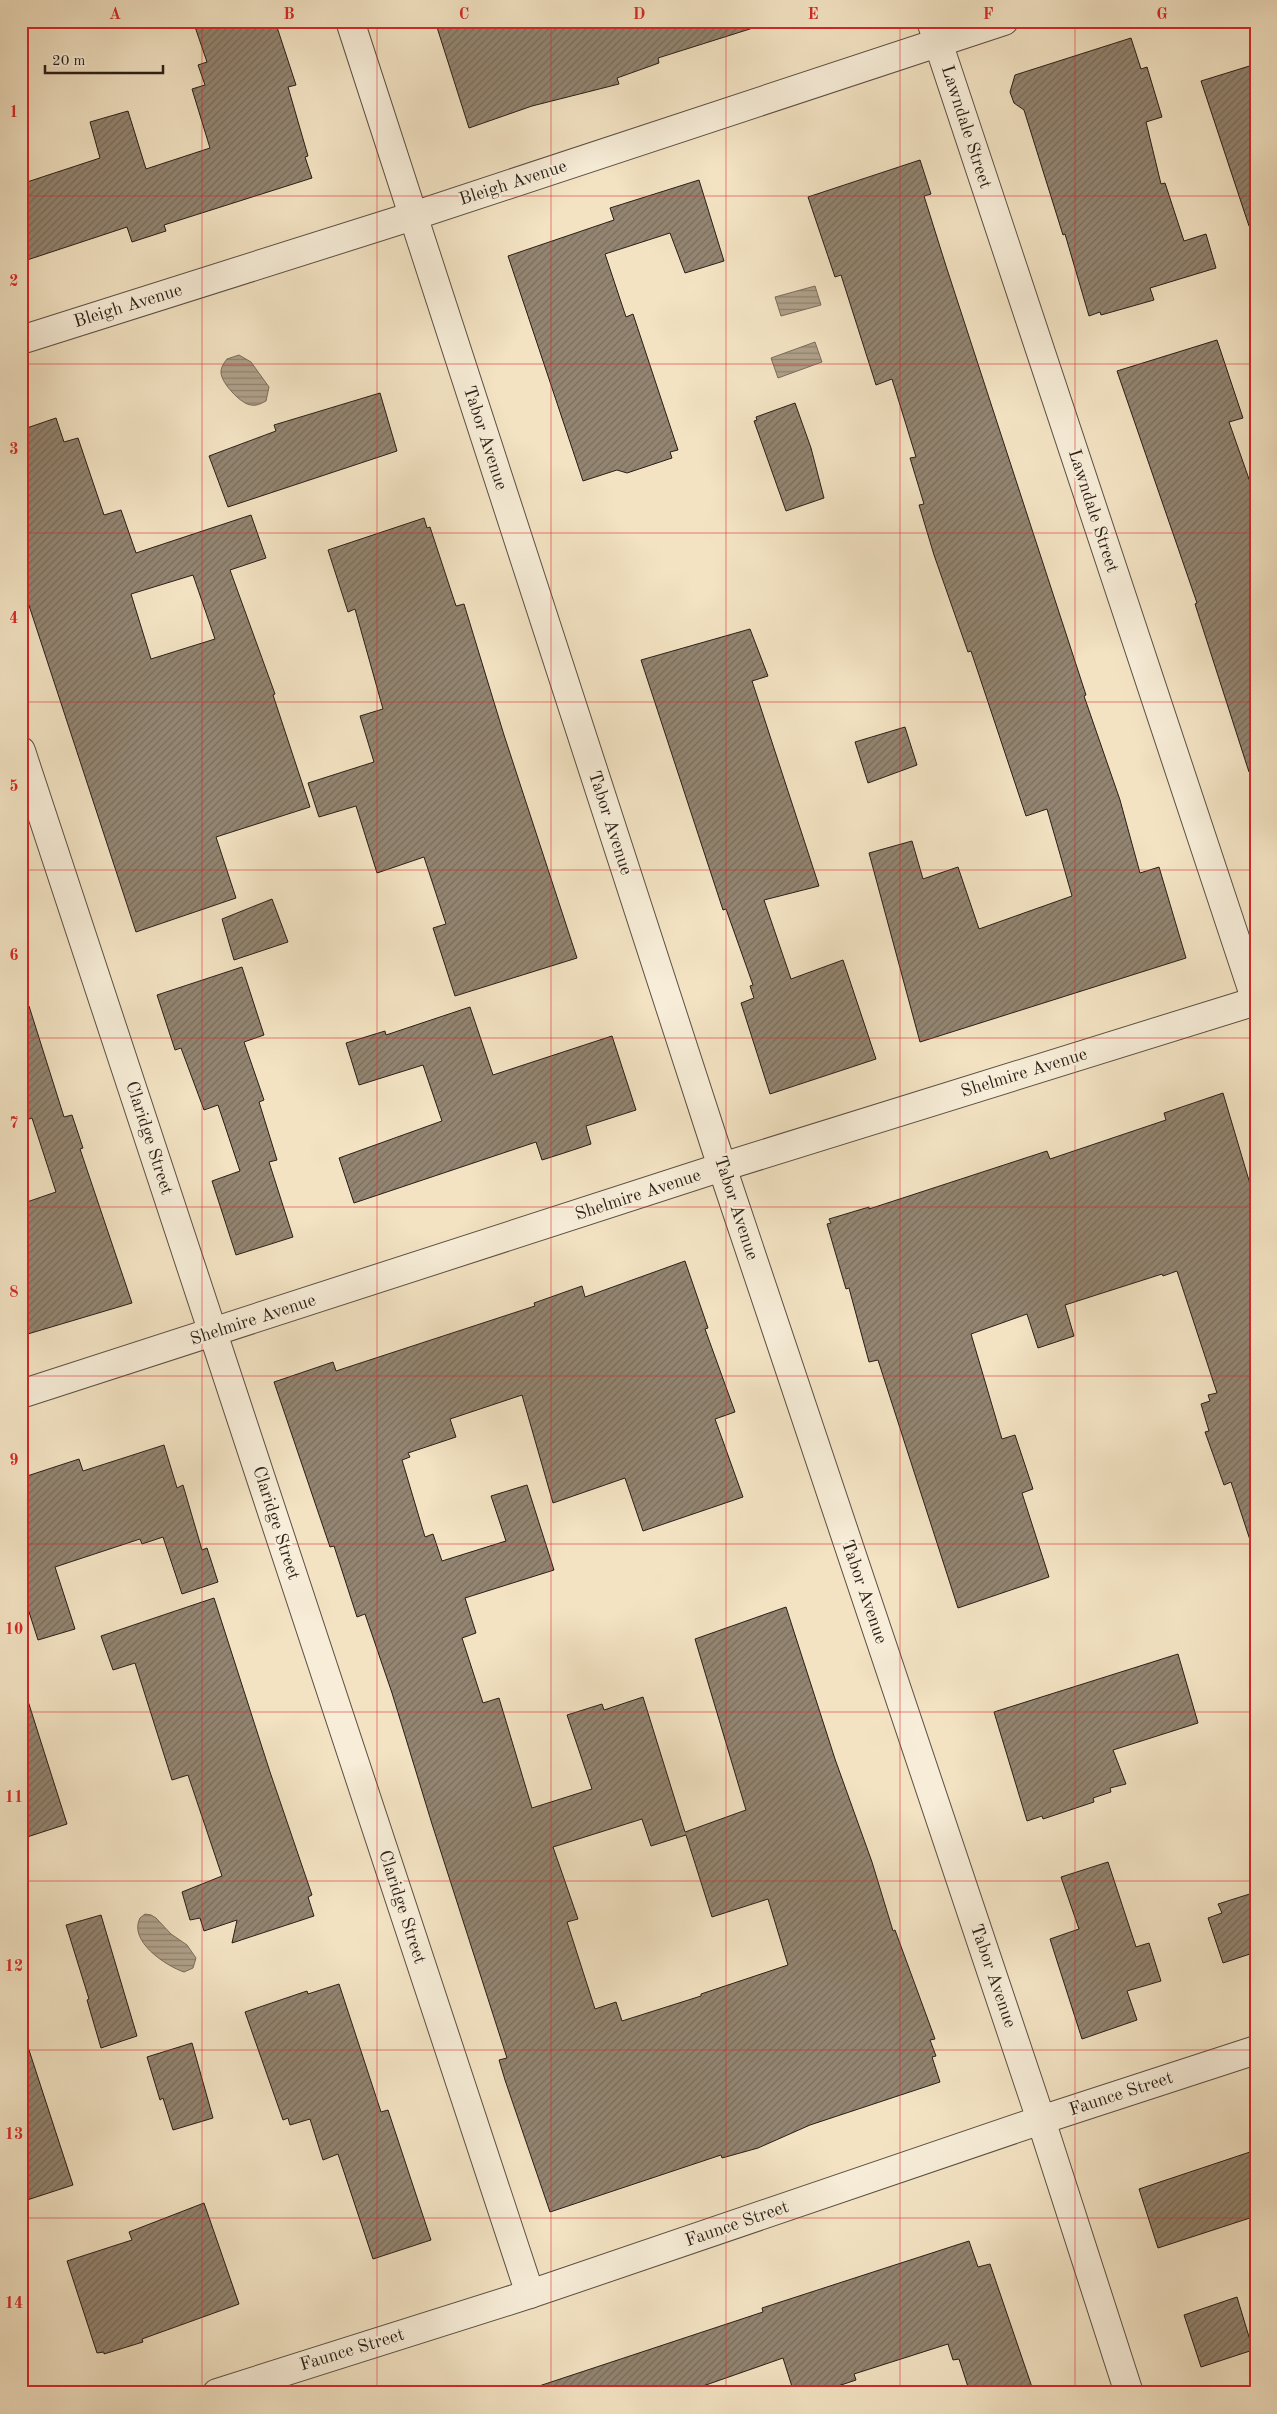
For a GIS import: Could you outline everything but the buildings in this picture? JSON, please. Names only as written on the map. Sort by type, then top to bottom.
[{"type":"street","name":"Tabor Avenue","points":[[350,21],[722,1167],[1041,2120],[1129,2393]]},
{"type":"street","name":"Bleigh Avenue","points":[[21,340],[413,216],[934,32],[1004,21]]},
{"type":"street","name":"Lawndale Street","points":[[934,32],[1256,1001]]},
{"type":"street","name":"Claridge Street","points":[[21,751],[530,2294]]},
{"type":"street","name":"Shelmire Avenue","points":[[21,1394],[722,1167],[1256,1001]]},
{"type":"street","name":"Faunce Street","points":[[217,2393],[530,2294],[1041,2120],[1256,2050]]},
{"type":"shaded area","points":[[815,286],[821,305],[781,316],[775,297]]},
{"type":"shaded area","points":[[815,342],[822,362],[778,378],[771,358]]},
{"type":"shaded area","points":[[239,355],[251,362],[269,387],[266,401],[257,405],[247,404],[230,390],[224,381],[221,372],[224,363],[227,359]]},
{"type":"shaded area","points":[[145,1914],[156,1918],[171,1934],[187,1945],[196,1958],[193,1968],[184,1972],[176,1969],[159,1958],[144,1944],[139,1935],[138,1927],[140,1918]]}]
